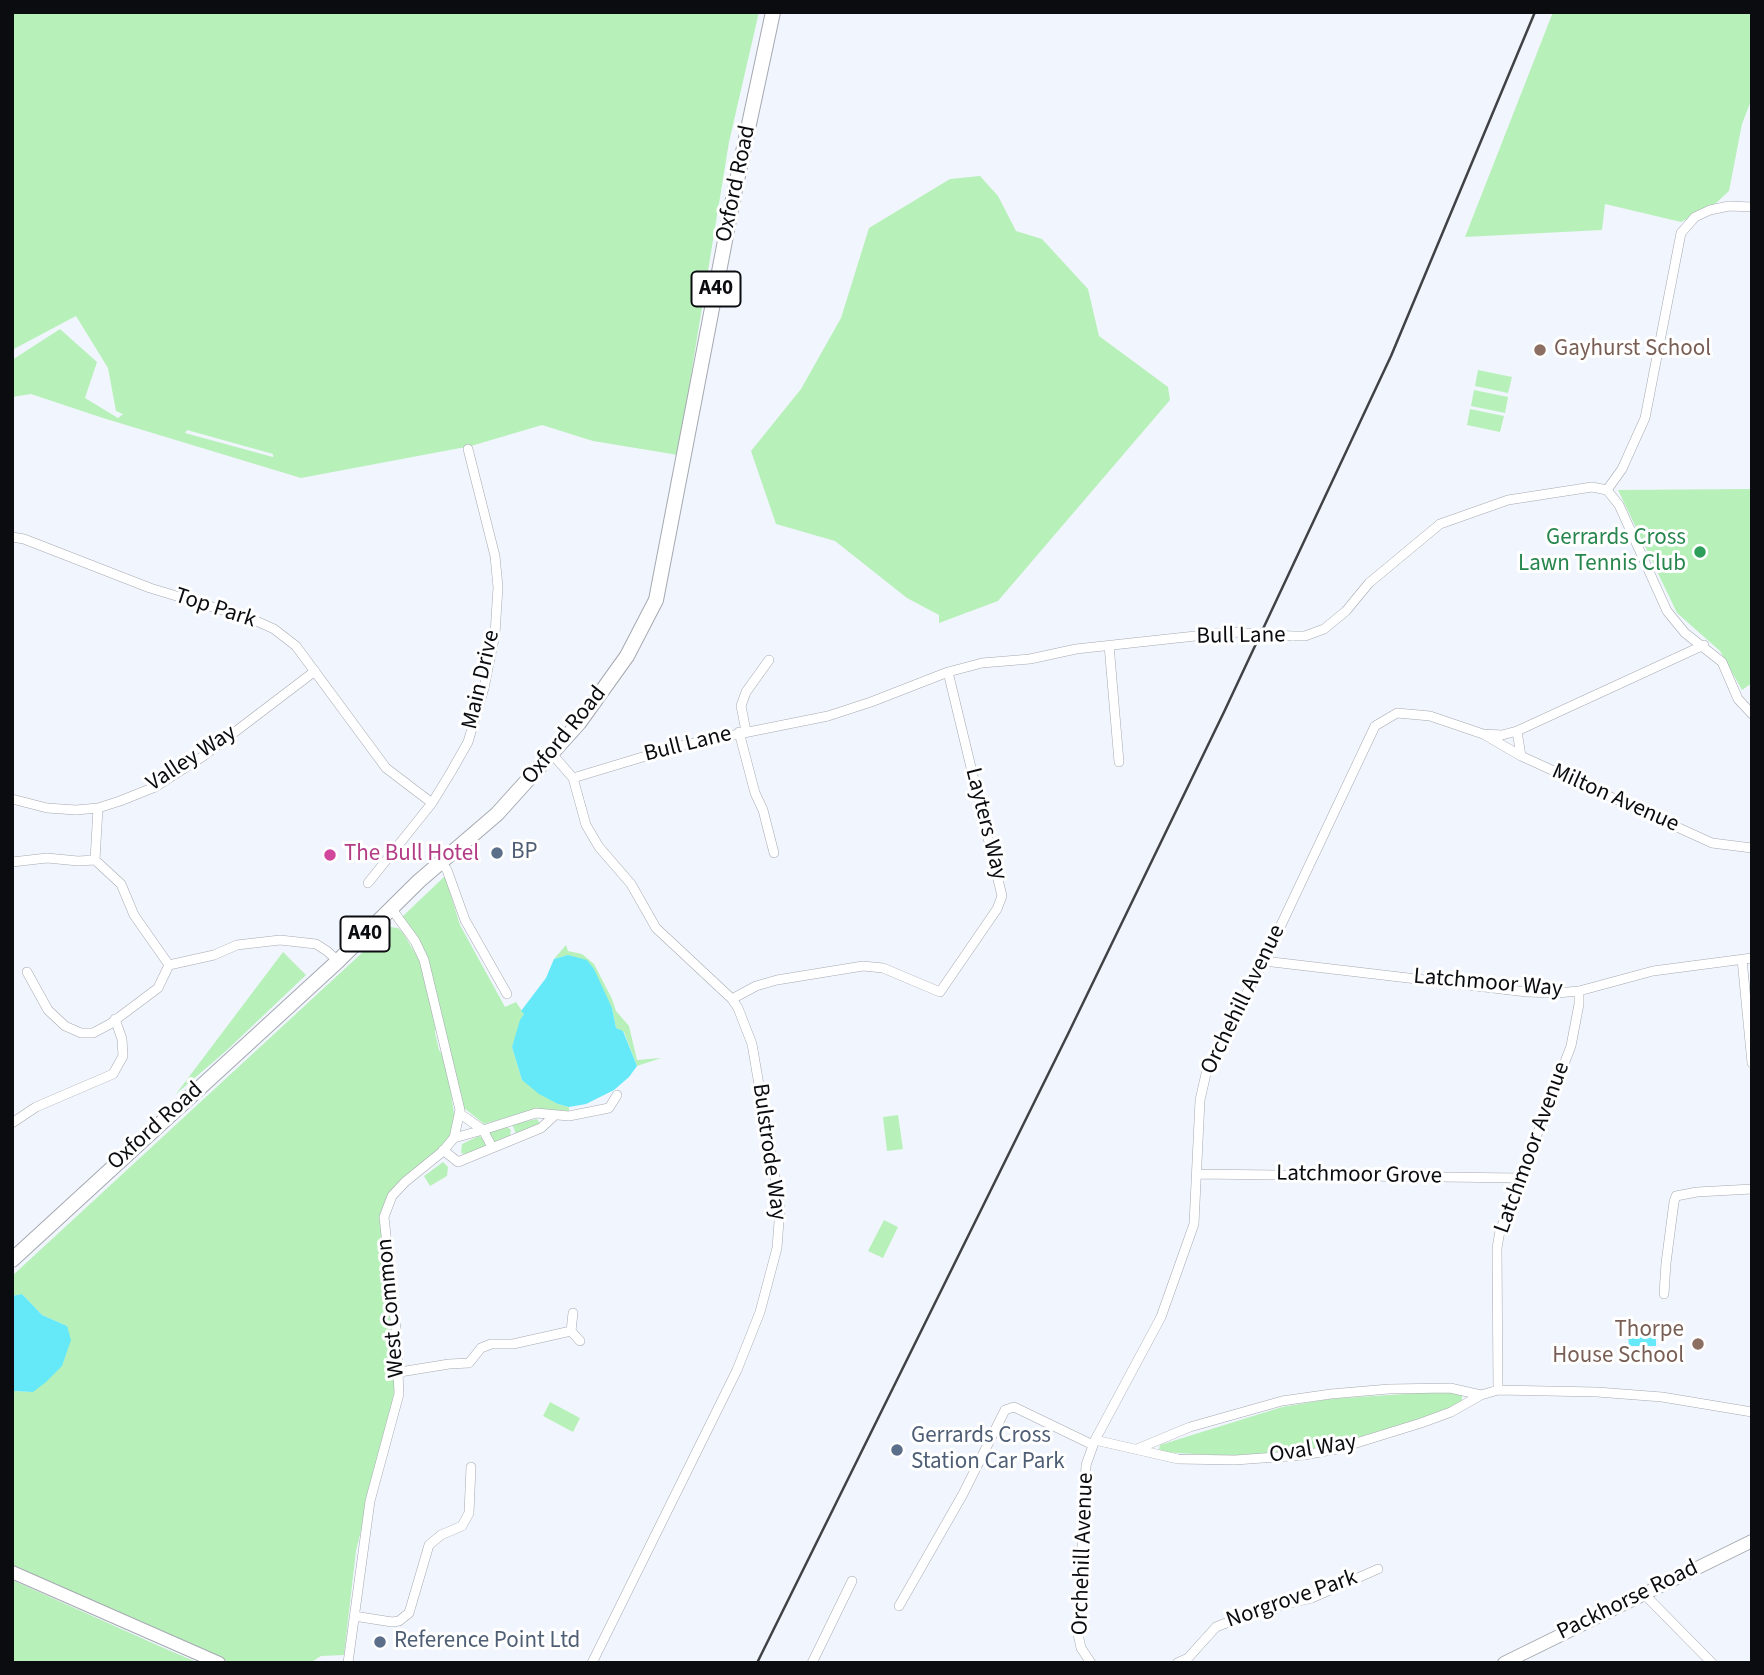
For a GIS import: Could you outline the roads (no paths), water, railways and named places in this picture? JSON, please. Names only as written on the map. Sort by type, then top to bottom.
[{"type":"main road","name":"Oxford Road","points":[[12,1261],[338,961],[391,908],[497,814],[553,755],[621,665],[656,600],[733,199],[773,12]]},
{"type":"main road","name":"Packhorse Road","points":[[1504,1663],[1752,1541]]},
{"type":"main road","points":[[12,1572],[219,1663]]},
{"type":"street","points":[[1752,207],[1729,206],[1710,210],[1695,217],[1681,233],[1645,418],[1622,469],[1607,490],[1619,505],[1667,611],[1685,633],[1704,645],[1722,662],[1738,699],[1752,714]]},
{"type":"street","name":"Main Drive","points":[[368,883],[432,803],[468,742],[484,688],[495,634],[498,587],[495,556],[468,449]]},
{"type":"street","name":"Bull Lane","points":[[573,778],[679,746],[742,731],[828,716],[948,672],[982,663],[1030,659],[1076,649],[1232,632],[1305,636],[1324,629],[1346,611],[1369,583],[1440,524],[1508,500],[1592,487],[1607,490]]},
{"type":"street","name":"Top Park","points":[[12,537],[24,539],[150,588],[252,619],[274,629],[296,646],[387,768],[432,803]]},
{"type":"street","points":[[1109,645],[1119,762]]},
{"type":"street","name":"Orchehill Avenue","points":[[1091,1663],[1081,1648],[1077,1634],[1086,1465],[1094,1443],[1161,1317],[1194,1224],[1200,1100],[1208,1065],[1264,961],[1375,726],[1396,713],[1430,716],[1483,734],[1502,735],[1517,731],[1704,645]]},
{"type":"street","points":[[769,660],[746,692],[741,706],[742,731],[755,793],[763,810],[774,853]]},
{"type":"street","name":"Valley Way","points":[[12,799],[47,808],[76,810],[98,807],[155,787],[181,773],[315,671]]},
{"type":"street","name":"Layters Way","points":[[732,999],[756,986],[777,980],[863,966],[883,968],[940,992],[998,909],[1002,896],[948,672]]},
{"type":"street","points":[[1517,731],[1521,756]]},
{"type":"street","name":"Milton Avenue","points":[[1483,734],[1521,756],[1712,843],[1752,848]]},
{"type":"street","name":"Bulstrode Way","points":[[553,755],[573,778],[586,825],[599,847],[631,884],[656,928],[732,999],[752,1044],[780,1208],[777,1248],[760,1312],[737,1370],[592,1663]]},
{"type":"street","points":[[95,860],[98,807]]},
{"type":"street","points":[[12,862],[47,858],[95,860],[121,884],[134,915],[169,965]]},
{"type":"street","points":[[441,862],[447,870],[465,920],[507,993]]},
{"type":"street","points":[[391,908],[415,941],[424,960],[459,1103],[454,1138],[536,1113],[569,1116],[609,1108],[617,1095]]},
{"type":"street","points":[[169,965],[214,955],[237,945],[280,940],[316,944],[338,961]]},
{"type":"street","points":[[1747,958],[1752,1063]]},
{"type":"street","name":"Latchmoor Way","points":[[1264,961],[1527,992],[1557,993],[1653,971],[1747,958]]},
{"type":"street","points":[[27,972],[48,1010],[65,1026],[81,1033],[93,1033],[158,988],[169,965]]},
{"type":"street","name":"Latchmoor Avenue","points":[[1498,1390],[1497,1248],[1500,1231],[1571,1046],[1579,990]]},
{"type":"street","points":[[12,1123],[36,1107],[113,1074],[123,1056],[122,1040],[115,1019]]},
{"type":"street","points":[[459,1114],[483,1129],[492,1147]]},
{"type":"street","points":[[443,1150],[458,1162],[541,1128],[554,1116]]},
{"type":"street","points":[[509,1122],[515,1137]]},
{"type":"street","name":"West Common","points":[[348,1663],[370,1501],[399,1394],[400,1372],[384,1217],[392,1196],[454,1138]]},
{"type":"street","name":"Latchmoor Grove","points":[[1198,1174],[1521,1178]]},
{"type":"street","points":[[1664,1294],[1676,1196],[1752,1189]]},
{"type":"street","points":[[573,1313],[571,1331],[580,1341]]},
{"type":"street","points":[[400,1372],[469,1363],[481,1348],[491,1344],[513,1344],[571,1331]]},
{"type":"street","name":"Oval Way","points":[[1137,1449],[1190,1427],[1282,1402],[1331,1394],[1450,1388],[1481,1395]]},
{"type":"street","name":"Oval Way","points":[[899,1606],[963,1494],[1005,1410],[1014,1407],[1094,1443],[1137,1449],[1178,1459],[1235,1460],[1304,1455],[1337,1449],[1421,1423],[1451,1412],[1481,1395],[1498,1390],[1597,1392],[1662,1397],[1752,1412]]},
{"type":"street","points":[[354,1616],[392,1622],[399,1621],[409,1613],[429,1545],[441,1535],[462,1526],[469,1513],[471,1466]]},
{"type":"street","name":"Norgrove Park","points":[[1177,1663],[1188,1658],[1216,1627],[1256,1611],[1312,1598],[1378,1569]]},
{"type":"street","points":[[812,1663],[852,1581]]},
{"type":"street","points":[[1644,1594],[1712,1663]]},
{"type":"water","points":[[568,955],[587,960],[594,969],[612,1008],[616,1028],[623,1031],[637,1066],[614,1090],[586,1104],[569,1107],[539,1094],[522,1080],[512,1047],[524,1014],[521,1011],[546,978],[554,959]]},
{"type":"water","points":[[22,1294],[42,1315],[67,1326],[71,1340],[62,1366],[33,1392],[12,1391],[12,1296]]},
{"type":"water","points":[[1656,1334],[1656,1346],[1629,1346],[1628,1335]]},
{"type":"railway","points":[[757,1663],[1224,712],[1391,356],[1535,12]]},
{"type":"place","name":"Gayhurst School","points":[[1540,350]]},
{"type":"place","name":"Gerrards Cross Lawn Tennis Club","points":[[1700,552]]},
{"type":"place","name":"BP","points":[[497,853]]},
{"type":"place","name":"The Bull Hotel","points":[[330,855]]},
{"type":"place","name":"Thorpe House School","points":[[1698,1344]]},
{"type":"place","name":"Gerrards Cross Station Car Park","points":[[897,1450]]},
{"type":"place","name":"Reference Point Ltd","points":[[380,1642]]}]
